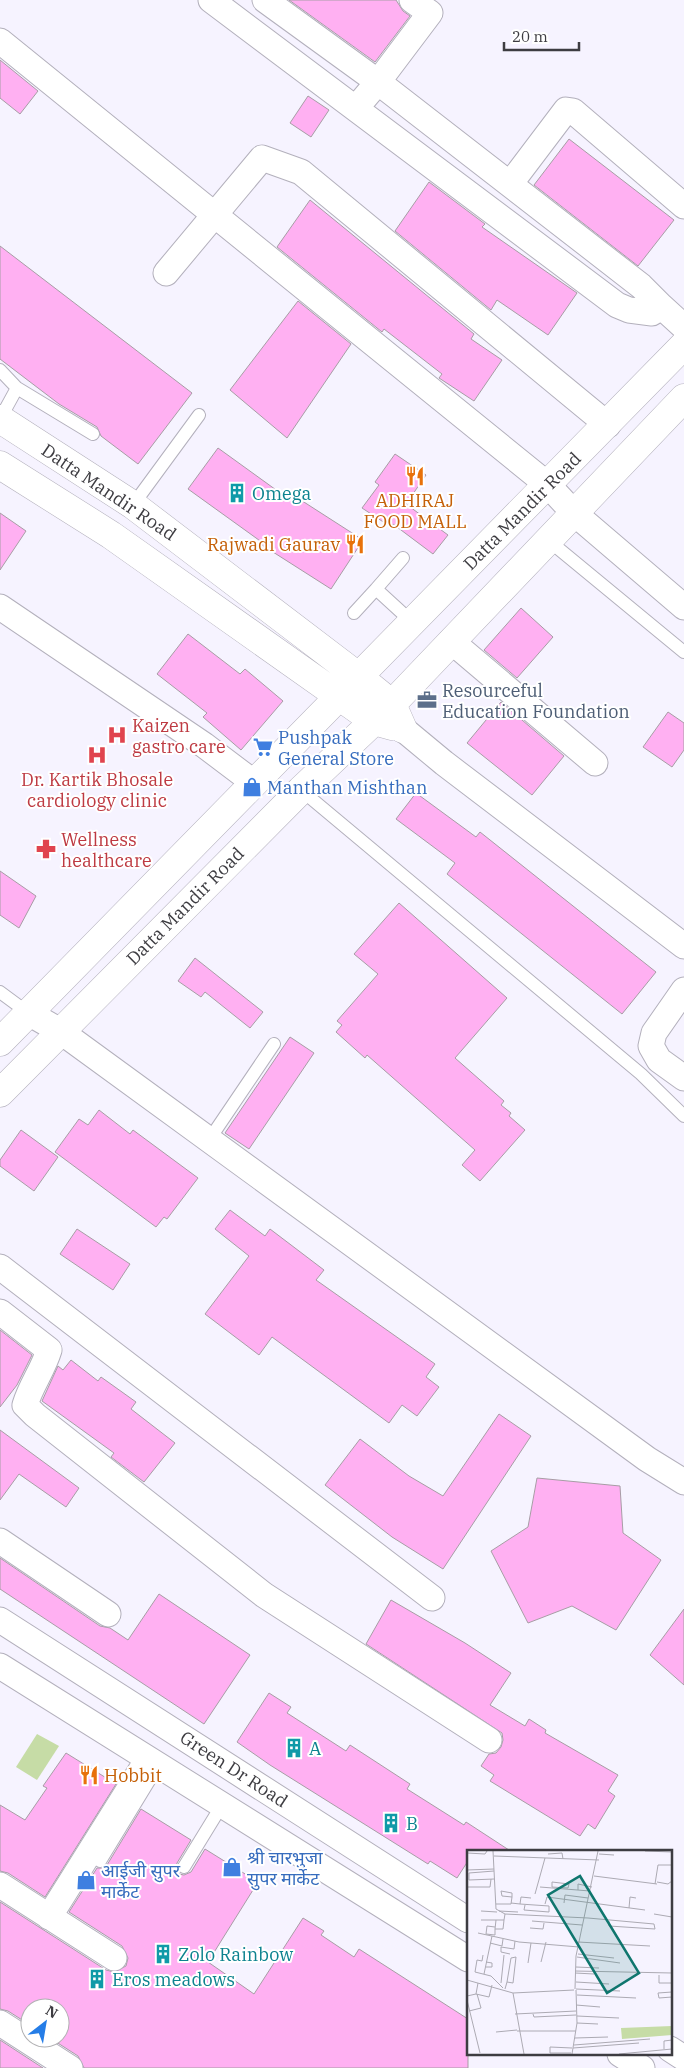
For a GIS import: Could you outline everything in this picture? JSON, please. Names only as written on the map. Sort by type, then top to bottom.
[{"type":"main road","name":"Datta Mandir Road","points":[[0,1042],[27,1012],[253,782],[608,425],[684,345]]},
{"type":"main road","name":"Datta Mandir Road","points":[[0,1093],[301,790],[383,713],[684,398]]},
{"type":"main road","name":"Datta Mandir Road","points":[[0,419],[133,505],[359,677],[383,713],[403,729]]},
{"type":"main road","name":"Datta Mandir Road","points":[[0,465],[111,535],[339,697],[383,713]]},
{"type":"street","points":[[211,0],[617,305],[629,310],[652,313],[661,306]]},
{"type":"street","points":[[266,0],[378,82],[641,286],[684,327]]},
{"type":"street","points":[[356,108],[430,13],[412,0]]},
{"type":"street","points":[[0,41],[548,485],[574,513],[684,607]]},
{"type":"street","points":[[510,184],[566,110],[573,112],[684,206]]},
{"type":"street","points":[[166,273],[262,158],[301,172],[608,425]]},
{"type":"street","points":[[0,607],[204,745],[253,782]]},
{"type":"street","points":[[452,641],[595,763]]},
{"type":"street","points":[[403,729],[444,763],[684,946]]},
{"type":"street","points":[[684,990],[654,1033],[651,1046],[659,1060],[684,1078]]},
{"type":"street","points":[[27,1012],[60,1031],[647,1459],[684,1482]]},
{"type":"street","points":[[0,1267],[432,1598]]},
{"type":"street","points":[[0,1312],[49,1350],[43,1369],[30,1389],[25,1405],[35,1415],[264,1595],[489,1740]]},
{"type":"street","points":[[0,1541],[108,1614]]},
{"type":"street","name":"Green Dr Road","points":[[0,1620],[467,1919]]},
{"type":"street","points":[[37,1689],[57,1656]]},
{"type":"street","name":"Green Dr Road","points":[[0,1666],[467,1958]]},
{"type":"street","points":[[49,1917],[153,1762]]},
{"type":"street","points":[[0,1885],[114,1958]]},
{"type":"street","points":[[0,2023],[70,2068]]},
{"type":"street","points":[[672,2051],[684,2058]]},
{"type":"street","points":[[623,2056],[642,2068]]},
{"type":"lane","points":[[0,370],[17,388],[93,434]]},
{"type":"lane","points":[[0,419],[17,388]]},
{"type":"lane","points":[[133,505],[199,415]]},
{"type":"lane","points":[[548,540],[684,652]]},
{"type":"lane","points":[[354,613],[403,558]]},
{"type":"lane","points":[[376,589],[412,622]]},
{"type":"lane","points":[[301,790],[642,1074],[684,1116]]},
{"type":"lane","points":[[0,992],[27,1012]]},
{"type":"lane","points":[[209,1140],[274,1044]]},
{"type":"lane","points":[[100,1861],[153,1762]]},
{"type":"lane","points":[[184,1868],[222,1805]]},
{"type":"green space","points":[[37,1734],[59,1746],[37,1780],[16,1767]]},
{"type":"building","points":[[289,0],[396,0],[403,11],[410,16],[375,62]]},
{"type":"building","points":[[0,60],[38,91],[20,114],[0,98]]},
{"type":"building","points":[[308,96],[329,110],[311,137],[290,123]]},
{"type":"building","points":[[569,139],[674,220],[638,266],[534,185]]},
{"type":"building","points":[[429,182],[485,224],[482,227],[577,293],[548,335],[497,300],[491,310],[395,231]]},
{"type":"building","points":[[310,200],[474,334],[471,339],[502,360],[474,401],[439,378],[442,374],[384,329],[382,332],[277,247]]},
{"type":"building","points":[[0,246],[192,393],[138,464],[101,436],[97,427],[59,404],[0,359]]},
{"type":"building","points":[[298,301],[351,344],[287,438],[230,390]]},
{"type":"building","points":[[218,448],[290,500],[293,495],[363,540],[331,589],[262,545],[263,543],[188,489]]},
{"type":"building","points":[[395,454],[426,475],[406,504],[448,535],[433,554],[393,524],[391,527],[362,508],[379,485],[375,482]]},
{"type":"building","points":[[0,513],[26,531],[0,570]]},
{"type":"building","points":[[521,608],[553,637],[517,678],[484,650]]},
{"type":"building","points":[[188,634],[240,674],[245,669],[283,701],[241,750],[203,717],[207,713],[157,674]]},
{"type":"building","points":[[501,702],[564,756],[532,795],[467,743]]},
{"type":"building","points":[[668,712],[684,723],[684,750],[672,767],[643,747]]},
{"type":"building","points":[[416,793],[476,837],[480,832],[656,972],[622,1014],[447,874],[455,863],[396,819]]},
{"type":"building","points":[[0,871],[36,896],[19,928],[0,915]]},
{"type":"building","points":[[399,903],[507,998],[455,1058],[504,1101],[501,1105],[511,1113],[509,1116],[525,1130],[480,1181],[462,1165],[475,1150],[367,1055],[365,1058],[336,1032],[342,1025],[337,1021],[378,974],[354,954]]},
{"type":"building","points":[[195,958],[263,1012],[250,1028],[205,992],[201,997],[178,981]]},
{"type":"building","points":[[290,1037],[314,1053],[249,1149],[225,1133]]},
{"type":"building","points":[[99,1110],[130,1134],[133,1130],[198,1178],[167,1219],[164,1217],[156,1227],[55,1152],[79,1119],[88,1125]]},
{"type":"building","points":[[21,1130],[58,1157],[34,1191],[0,1166],[0,1160]]},
{"type":"building","points":[[230,1210],[265,1236],[270,1229],[324,1270],[316,1280],[435,1364],[426,1377],[439,1387],[417,1416],[402,1405],[389,1423],[272,1337],[259,1355],[205,1314],[249,1256],[215,1229]]},
{"type":"building","points":[[77,1229],[130,1264],[113,1290],[60,1254]]},
{"type":"building","points":[[0,1330],[32,1355],[17,1385],[0,1407]]},
{"type":"building","points":[[71,1360],[98,1381],[101,1377],[136,1402],[131,1409],[175,1443],[144,1482],[111,1457],[114,1453],[42,1401],[58,1366],[63,1370]]},
{"type":"building","points":[[499,1414],[531,1436],[443,1569],[392,1537],[325,1485],[360,1439],[409,1476],[443,1496]]},
{"type":"building","points":[[0,1430],[79,1488],[66,1507],[19,1474],[0,1500]]},
{"type":"building","points":[[537,1478],[620,1486],[623,1533],[661,1560],[616,1630],[572,1606],[528,1623],[491,1551],[528,1527]]},
{"type":"building","points":[[0,1558],[100,1626],[110,1628],[128,1640],[159,1594],[250,1655],[204,1724],[0,1589]]},
{"type":"building","points":[[391,1600],[465,1643],[511,1673],[490,1705],[525,1726],[529,1719],[546,1730],[545,1733],[618,1775],[608,1791],[615,1796],[595,1829],[588,1824],[580,1836],[490,1781],[494,1775],[481,1766],[489,1754],[496,1753],[501,1747],[502,1733],[366,1644]]},
{"type":"building","points":[[684,1609],[684,1685],[650,1655]]},
{"type":"building","points":[[269,1693],[291,1707],[287,1713],[346,1751],[350,1745],[410,1784],[407,1789],[464,1825],[466,1822],[509,1850],[467,1850],[467,1863],[457,1878],[430,1861],[428,1864],[270,1765],[237,1742]]},
{"type":"building","points":[[66,1753],[116,1784],[45,1897],[8,1873],[0,1871],[0,1805],[25,1820],[47,1788],[43,1786]]},
{"type":"building","points":[[141,1809],[191,1840],[177,1863],[176,1867],[179,1874],[184,1875],[191,1872],[205,1849],[258,1882],[208,1962],[254,1994],[303,1918],[324,1931],[321,1935],[354,1957],[359,1949],[467,2018],[468,2068],[84,2068],[78,2056],[66,2048],[70,2048],[70,1998],[20,1998],[20,2019],[8,2011],[0,2009],[0,1902],[106,1970],[114,1972],[126,1966],[128,1958],[122,1946],[69,1912],[97,1868],[103,1868],[107,1865]]},
{"type":"building","points":[[0,2040],[43,2068],[0,2068]]},
{"type":"place","name":"ADHIRAJ FOOD MALL","points":[[415,476]]},
{"type":"place","name":"Omega","points":[[237,493]]},
{"type":"place","name":"Rajwadi Gaurav","points":[[355,544]]},
{"type":"place","name":"Resourceful Education Foundation","points":[[427,700]]},
{"type":"place","name":"Kaizen gastro care","points":[[117,735]]},
{"type":"place","name":"Pushpak General Store","points":[[263,747]]},
{"type":"place","name":"Dr. Kartik Bhosale cardiology clinic","points":[[97,755]]},
{"type":"place","name":"Manthan Mishthan","points":[[252,787]]},
{"type":"place","name":"Wellness healthcare","points":[[46,849]]},
{"type":"place","name":"A","points":[[294,1748]]},
{"type":"place","name":"Hobbit","points":[[89,1775]]},
{"type":"place","name":"B","points":[[391,1823]]},
{"type":"place","name":"श्री चारभुजा सुपर मार्केट","points":[[232,1867]]},
{"type":"place","name":"आईजी सुपर मार्केट","points":[[86,1880]]},
{"type":"place","name":"Zolo Rainbow","points":[[163,1954]]},
{"type":"place","name":"Eros meadows","points":[[97,1979]]}]
